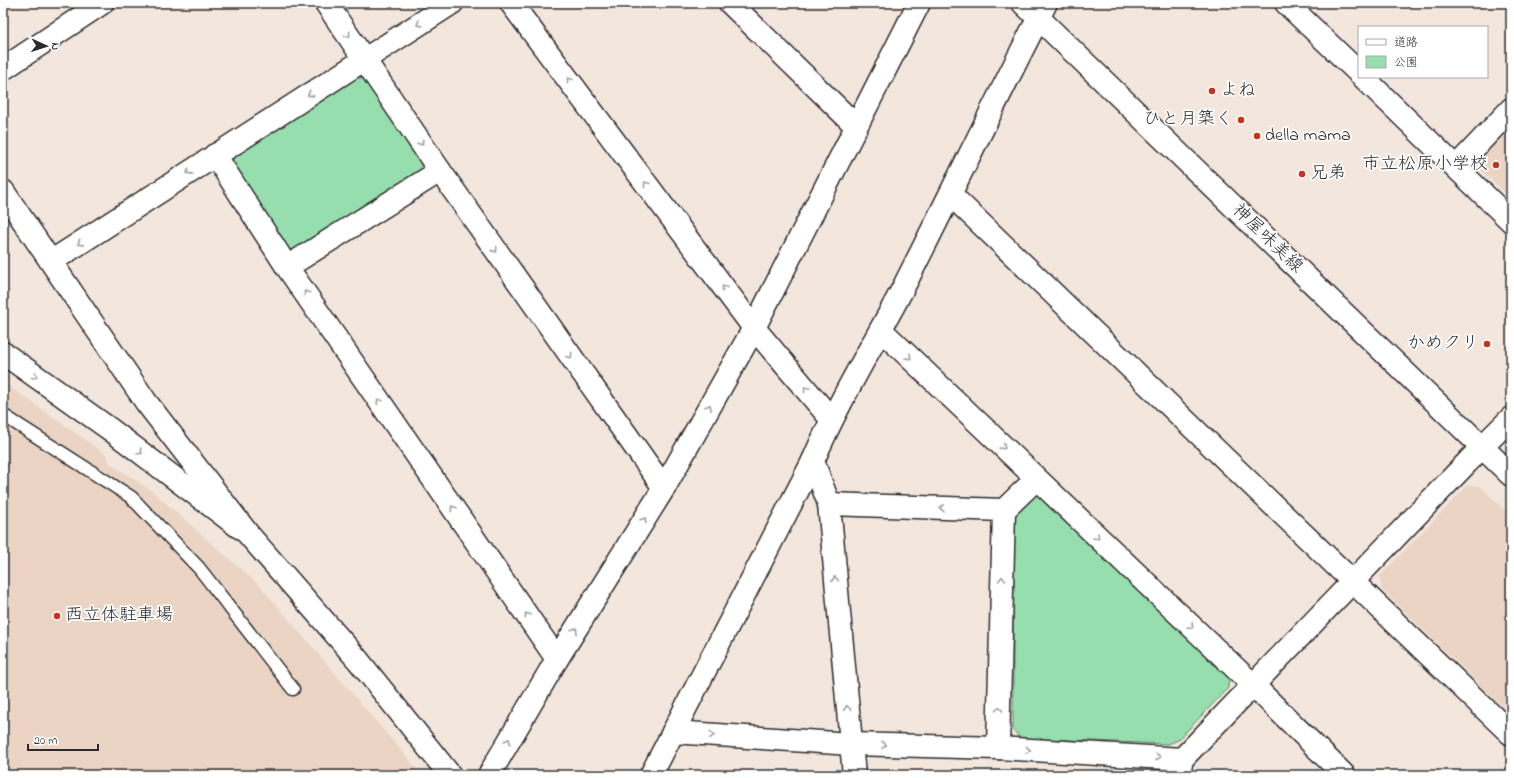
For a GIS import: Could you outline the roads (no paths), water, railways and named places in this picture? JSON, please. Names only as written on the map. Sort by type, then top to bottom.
[{"type":"street","points":[[3,68],[102,3]]},
{"type":"street","points":[[326,3],[440,171],[664,488]]},
{"type":"street","points":[[52,261],[452,3]]},
{"type":"street","points":[[511,3],[754,328],[831,419]]},
{"type":"street","points":[[730,3],[856,126]]},
{"type":"street","points":[[489,775],[557,659],[664,488],[754,328],[919,3]]},
{"type":"street","name":"神屋味美線","points":[[1023,3],[1042,11],[1511,475]]},
{"type":"street","points":[[1286,3],[1358,72]]},
{"type":"street","points":[[651,775],[812,461],[831,419],[881,330],[951,195],[1042,11]]},
{"type":"street","points":[[1364,78],[1511,222]]},
{"type":"street","points":[[1456,167],[1511,109]]},
{"type":"street","points":[[215,155],[287,267],[557,659]]},
{"type":"street","points":[[287,267],[440,171]]},
{"type":"street","points":[[3,191],[52,261],[146,402],[248,534],[358,660],[450,775]]},
{"type":"street","points":[[951,195],[1511,734]]},
{"type":"street","points":[[881,330],[1253,685],[1344,775]]},
{"type":"street","points":[[3,353],[111,430],[248,534]]},
{"type":"street","points":[[673,732],[851,744],[998,748],[1181,767],[1253,685],[1511,418]]},
{"type":"street","points":[[812,461],[828,504],[854,775]]},
{"type":"street","points":[[998,748],[1004,510],[1036,479]]},
{"type":"street","points":[[828,504],[1004,510]]},
{"type":"lane","points":[[3,415],[130,497],[198,568],[293,689]]},
{"type":"place","name":"よね","points":[[1212,91]]},
{"type":"place","name":"ひと月築く","points":[[1241,120]]},
{"type":"place","name":"della mama","points":[[1257,136]]},
{"type":"place","name":"市立松原小学校","points":[[1496,165]]},
{"type":"place","name":"兄弟","points":[[1302,174]]},
{"type":"place","name":"かめクリ","points":[[1487,344]]},
{"type":"place","name":"西立体駐車場","points":[[57,616]]}]
